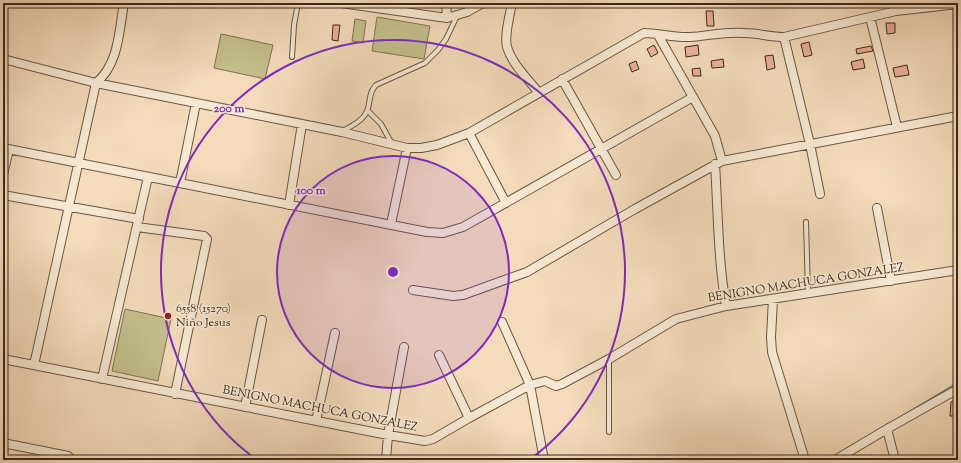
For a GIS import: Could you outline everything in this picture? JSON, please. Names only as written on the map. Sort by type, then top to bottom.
[{"type":"street","points":[[34,365],[96,83],[104,77],[112,63],[124,3]]},
{"type":"street","points":[[341,3],[447,18],[467,12],[483,3]]},
{"type":"street","points":[[446,3],[447,18]]},
{"type":"street","points":[[512,3],[507,45],[513,59],[539,93]]},
{"type":"street","points":[[3,59],[96,83],[342,132],[407,148],[421,148],[437,145],[469,133],[644,33],[673,37],[691,37],[727,32],[746,33],[770,37],[784,36],[896,11],[958,4]]},
{"type":"street","points":[[870,17],[897,127]]},
{"type":"street","points":[[658,35],[715,136],[719,163],[721,266],[726,306]]},
{"type":"street","points":[[784,36],[810,144],[820,194]]},
{"type":"street","points":[[562,80],[616,175]]},
{"type":"street","points":[[3,175],[6,149],[427,232],[443,233],[463,227],[693,97]]},
{"type":"street","points":[[180,183],[196,103]]},
{"type":"street","points":[[413,290],[453,296],[463,295],[527,272],[719,163],[958,116]]},
{"type":"street","points":[[289,205],[302,124]]},
{"type":"street","points":[[469,133],[506,203]]},
{"type":"street","points":[[391,224],[407,148]]},
{"type":"street","points":[[102,379],[148,177]]},
{"type":"street","points":[[3,194],[69,206],[138,223],[204,236],[207,239],[175,394]]},
{"type":"street","points":[[877,208],[891,281]]},
{"type":"street","name":"BENIGNO MACHUCA GONZALEZ","points":[[3,359],[175,394],[425,441],[433,439],[530,385],[545,381],[554,385],[559,385],[609,359],[676,320],[726,306],[958,270]]},
{"type":"street","points":[[772,299],[772,352],[805,460]]},
{"type":"street","points":[[245,407],[262,320]]},
{"type":"street","points":[[502,322],[530,385],[544,460]]},
{"type":"street","points":[[316,421],[334,333]]},
{"type":"street","points":[[386,460],[388,435],[404,348]]},
{"type":"street","points":[[439,355],[469,418]]},
{"type":"street","points":[[835,460],[958,389]]},
{"type":"street","points":[[887,429],[895,460]]},
{"type":"street","points":[[3,443],[68,456],[72,460]]},
{"type":"lane","points":[[292,57],[298,3]]},
{"type":"lane","points":[[342,132],[362,119],[368,111],[373,88],[390,78],[425,62],[438,50],[446,39],[457,16]]},
{"type":"lane","points":[[368,111],[381,124],[392,144]]},
{"type":"lane","points":[[806,222],[808,293]]},
{"type":"lane","points":[[609,359],[609,432]]},
{"type":"shaded area","points":[[377,17],[430,26],[424,59],[372,51]]},
{"type":"shaded area","points":[[355,19],[366,21],[363,43],[352,41]]},
{"type":"shaded area","points":[[221,34],[273,45],[265,79],[214,68]]},
{"type":"shaded area","points":[[125,309],[171,319],[158,381],[112,371]]},
{"type":"water","points":[[958,382],[884,428],[828,460]]},
{"type":"building","points":[[706,11],[713,11],[714,26],[707,26]]},
{"type":"building","points":[[886,23],[895,23],[895,33],[887,34]]},
{"type":"building","points":[[333,25],[340,25],[338,41],[332,40]]},
{"type":"building","points":[[809,42],[812,55],[804,57],[801,44]]},
{"type":"building","points":[[654,45],[658,53],[651,57],[647,49]]},
{"type":"building","points":[[698,45],[699,55],[686,57],[685,47]]},
{"type":"building","points":[[871,46],[873,51],[857,54],[856,49]]},
{"type":"building","points":[[773,55],[775,68],[767,70],[765,56]]},
{"type":"building","points":[[723,59],[724,67],[712,68],[711,61]]},
{"type":"building","points":[[863,59],[865,68],[853,70],[851,62]]},
{"type":"building","points":[[636,61],[639,69],[632,72],[629,64]]},
{"type":"building","points":[[907,65],[909,75],[895,77],[893,68]]},
{"type":"building","points":[[700,68],[701,76],[693,76],[692,69]]},
{"type":"building","points":[[958,399],[958,416],[950,416],[951,402]]},
{"type":"place","name":"6558 (15270) Niño Jesus","points":[[168,316]]}]
